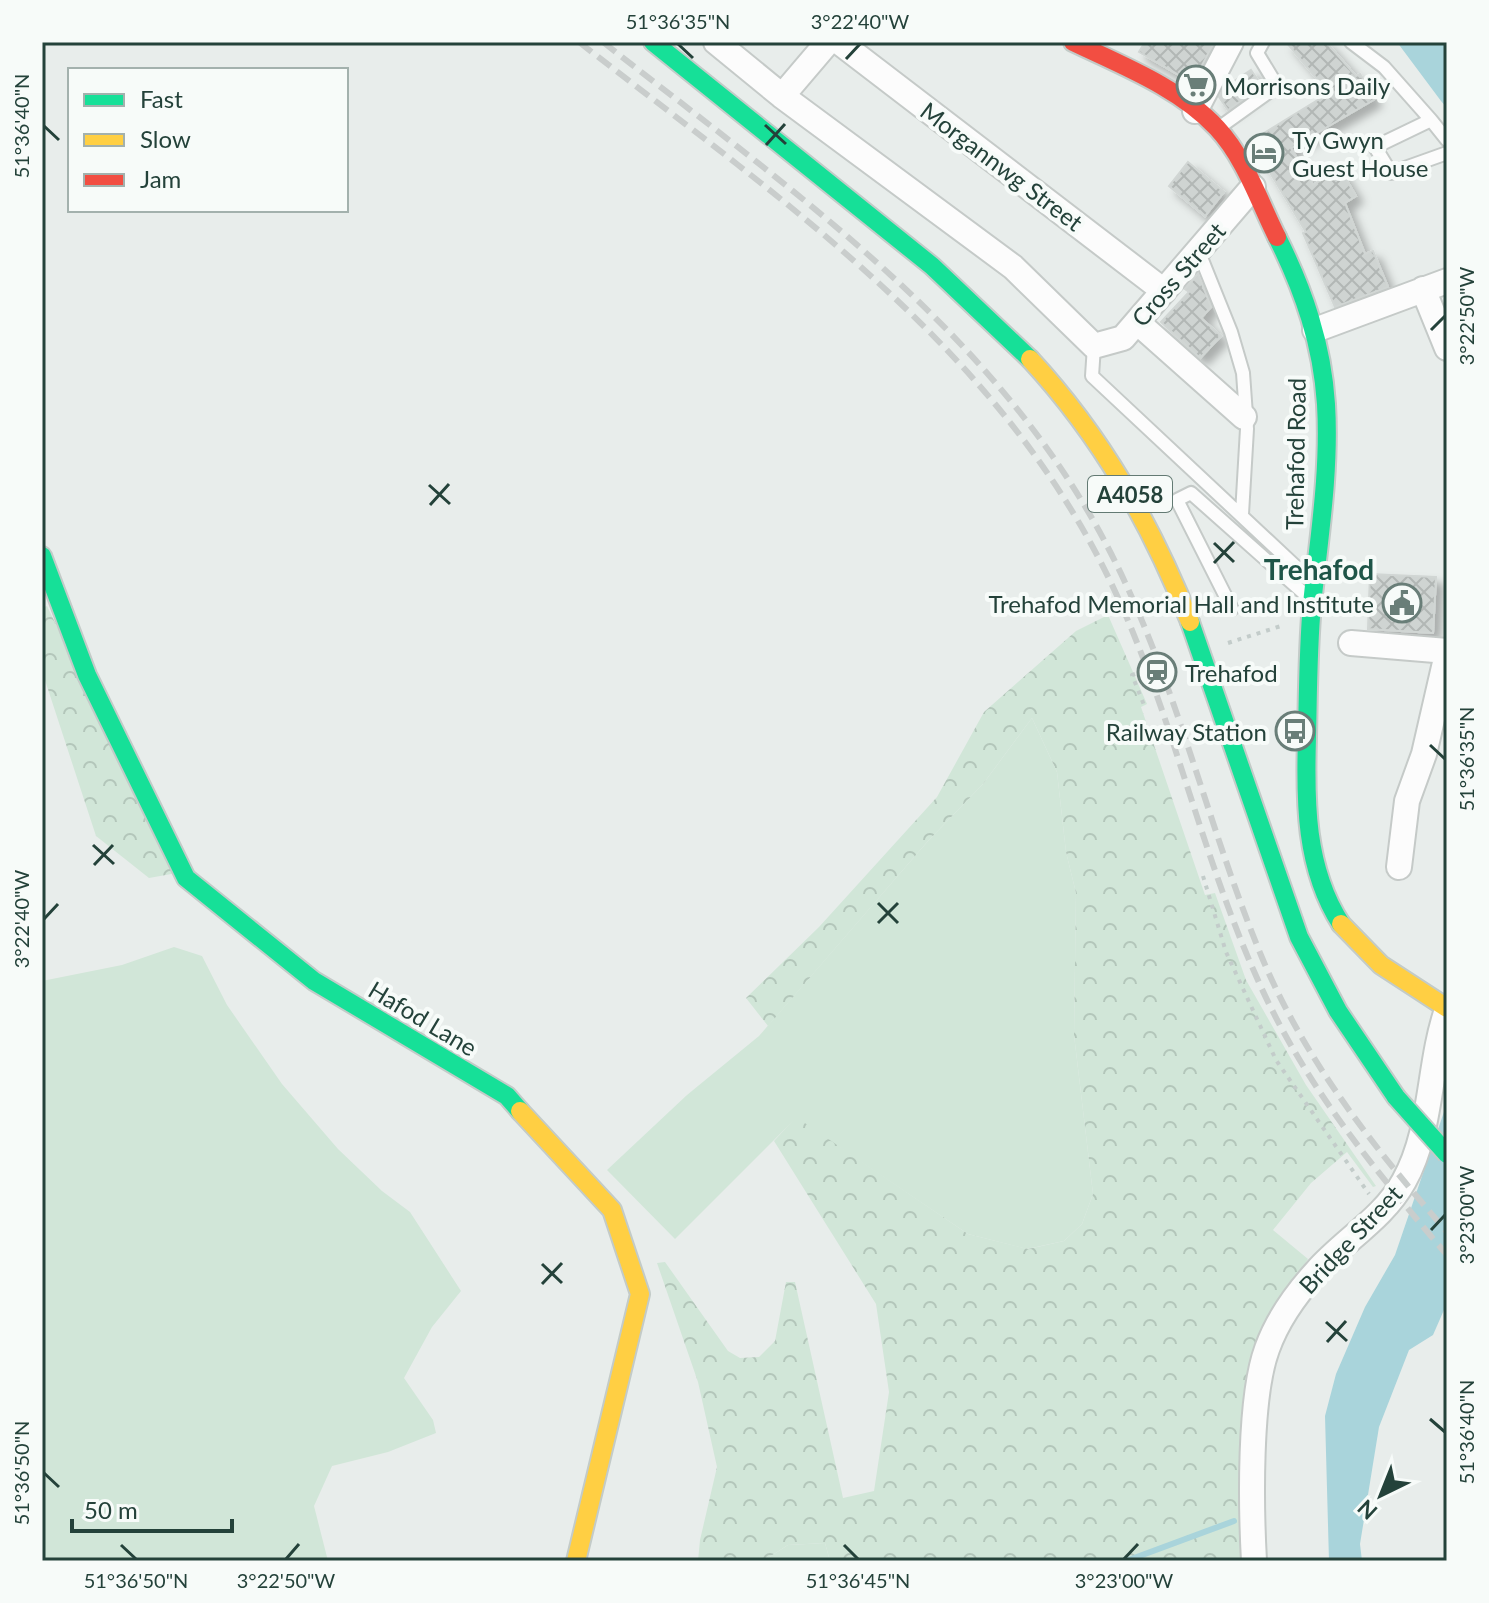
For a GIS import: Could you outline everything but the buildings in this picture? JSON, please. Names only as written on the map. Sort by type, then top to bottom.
[{"type":"street","name":"A4058","points":[[653,42],[948,276],[1031,357],[1077,413],[1143,516],[1171,573],[1214,687],[1273,870],[1307,954],[1341,1016],[1396,1097],[1447,1154]]},
{"type":"street","points":[[716,42],[782,96],[1013,267],[1094,346]]},
{"type":"street","name":"Trehafod Road","points":[[1073,42],[1120,52],[1218,129],[1253,187],[1292,267],[1315,330],[1324,391],[1324,457],[1313,601],[1306,780],[1317,874],[1328,905],[1347,935],[1382,969],[1447,1009]]},
{"type":"street","points":[[1195,111],[1231,42]]},
{"type":"street","points":[[782,96],[829,43]]},
{"type":"street","name":"Morgannwg Street","points":[[829,43],[1164,291]]},
{"type":"street","name":"Cross Street","points":[[1094,346],[1123,338],[1253,187]]},
{"type":"street","points":[[1315,330],[1447,281]]},
{"type":"street","points":[[1423,289],[1447,348]]},
{"type":"street","points":[[1137,322],[1244,417]]},
{"type":"street","name":"Hafod Lane","points":[[42,556],[87,675],[186,878],[314,981],[507,1096],[612,1210],[640,1294],[576,1561]]},
{"type":"street","points":[[1351,643],[1447,652],[1424,754],[1407,801],[1399,867]]},
{"type":"street","name":"Bridge Street","points":[[1254,1561],[1257,1409],[1266,1350],[1279,1322],[1307,1281],[1331,1254],[1382,1212],[1407,1176],[1426,1114],[1437,1040],[1447,1009]]},
{"type":"lane","points":[[1218,129],[1277,86],[1257,53],[1263,42]]},
{"type":"lane","points":[[1351,42],[1384,67],[1447,140]]},
{"type":"lane","points":[[1431,120],[1375,147],[1391,173],[1447,153]]},
{"type":"lane","points":[[1198,250],[1221,304],[1243,373],[1247,429],[1242,514]]},
{"type":"lane","points":[[1094,346],[1092,376],[1242,514],[1313,601]]},
{"type":"lane","points":[[1232,609],[1177,500],[1191,493],[1313,601]]},
{"type":"path","points":[[1218,646],[1313,601]]},
{"type":"path","points":[[1135,674],[1132,675],[1144,705]]},
{"type":"path","points":[[1203,876],[1226,952],[1276,1060],[1382,1212]]},
{"type":"green space","points":[[47,606],[177,873],[149,878],[96,836],[42,671],[42,608]]},
{"type":"green space","points":[[1108,615],[1147,704],[1141,707],[1205,895],[1215,893],[1246,980],[1306,1085],[1376,1186],[1373,1187],[1347,1152],[1311,1183],[1273,1230],[1308,1259],[1269,1324],[1249,1561],[830,1561],[825,1543],[788,1545],[763,1561],[698,1561],[717,1467],[698,1382],[657,1263],[665,1262],[728,1351],[740,1358],[759,1357],[775,1341],[786,1282],[795,1282],[843,1498],[874,1491],[889,1392],[876,1304],[774,1141],[796,1117],[968,1234],[1028,1249],[1064,1241],[1082,1224],[1093,1194],[1074,1035],[1076,893],[1066,852],[1057,772],[1032,718],[983,784],[928,841],[768,1026],[746,998],[819,927],[937,797],[984,712],[1076,631]]},
{"type":"green space","points":[[1032,718],[1057,772],[1066,852],[1076,893],[1074,1035],[1093,1194],[1082,1224],[1064,1241],[1027,1249],[968,1234],[796,1118],[675,1239],[607,1170],[687,1095],[759,1036],[928,841],[983,784]]},
{"type":"green space","points":[[174,947],[202,956],[227,1005],[282,1084],[338,1149],[382,1191],[410,1212],[461,1291],[432,1327],[404,1378],[433,1420],[436,1433],[388,1452],[332,1466],[314,1506],[328,1561],[42,1561],[42,981],[122,965]]},
{"type":"green space","points":[[825,1543],[830,1561],[763,1561],[788,1545]]},
{"type":"water","points":[[1397,42],[1447,42],[1447,108],[1441,101]]},
{"type":"water","points":[[1447,1103],[1447,1303],[1433,1335],[1409,1350],[1379,1427],[1360,1544],[1362,1561],[1329,1561],[1325,1416],[1336,1374],[1365,1307],[1395,1255]]},
{"type":"waterway","points":[[1126,1561],[1234,1521]]},
{"type":"railway","points":[[579,42],[722,152],[861,267],[926,329],[987,394],[1042,465],[1090,542],[1139,648],[1235,924],[1275,1016],[1318,1089],[1366,1157],[1447,1255]]},
{"type":"railway","points":[[603,42],[813,207],[880,266],[944,327],[1004,392],[1057,463],[1104,540],[1151,642],[1242,908],[1281,998],[1344,1103],[1447,1232]]},
{"type":"traffic: fast","points":[[653,42],[932,266],[1030,359]]},
{"type":"traffic: fast","points":[[1277,237],[1310,318],[1324,382],[1327,429],[1325,479],[1312,604],[1306,785],[1314,857],[1329,903],[1341,924]]},
{"type":"traffic: fast","points":[[42,556],[87,675],[186,878],[314,981],[507,1096],[520,1111]]},
{"type":"traffic: fast","points":[[1190,622],[1299,937],[1338,1011],[1396,1097]]},
{"type":"traffic: fast","points":[[1396,1097],[1447,1154]]},
{"type":"traffic: slow","points":[[1030,359],[1080,419],[1122,483],[1159,551],[1190,622]]},
{"type":"traffic: slow","points":[[1341,924],[1381,965],[1447,1008]]},
{"type":"traffic: slow","points":[[520,1111],[612,1210],[640,1294],[576,1561]]},
{"type":"traffic: jam","points":[[1073,42],[1168,89],[1217,128],[1251,180],[1277,237]]},
{"type":"place","name":"Morrisons Daily","points":[[1196,85]]},
{"type":"place","name":"Ty Gwyn Guest House","points":[[1264,153]]},
{"type":"place","name":"Trehafod Memorial Hall and Institute","points":[[1402,603]]},
{"type":"place","name":"Trehafod","points":[[1157,672]]},
{"type":"place","name":"Railway Station","points":[[1295,731]]},
{"type":"district","name":"Trehafod","points":[[1319,569]]}]
